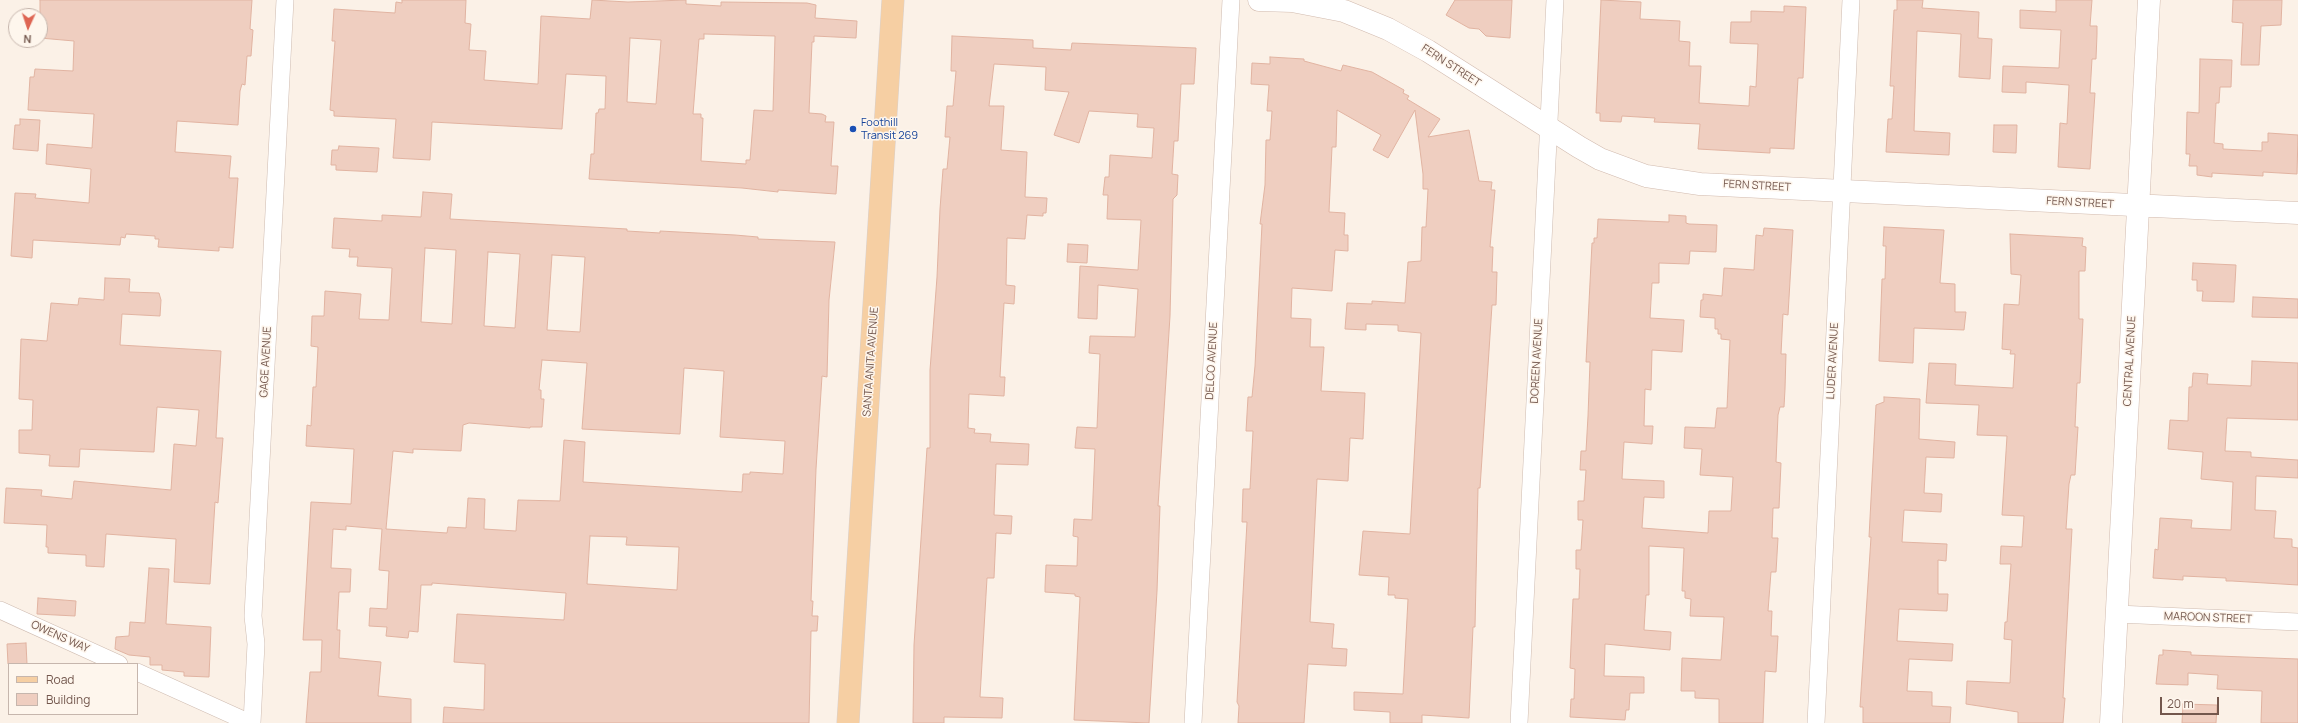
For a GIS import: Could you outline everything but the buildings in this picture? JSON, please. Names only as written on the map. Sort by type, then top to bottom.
[{"type":"main road","name":"SANTA ANITA AVENUE","points":[[848,723],[893,0]]},
{"type":"street","name":"GAGE AVENUE","points":[[251,723],[256,644],[253,616],[285,0]]},
{"type":"street","name":"DELCO AVENUE","points":[[1193,723],[1231,0]]},
{"type":"street","name":"FERN STREET","points":[[1259,0],[1292,1],[1344,11],[1388,29],[1428,51],[1548,130],[1600,159],[1646,176],[1700,184],[2298,213]]},
{"type":"street","name":"DOREEN AVENUE","points":[[1519,723],[1555,0]]},
{"type":"street","name":"LUDER AVENUE","points":[[1816,723],[1851,0]]},
{"type":"street","name":"CENTRAL AVENUE","points":[[2111,723],[2118,614],[2149,0]]},
{"type":"street","name":"OWENS WAY","points":[[0,610],[117,663]]},
{"type":"street","name":"MAROON STREET","points":[[2118,614],[2298,622]]},
{"type":"street","points":[[138,672],[251,723]]},
{"type":"place","name":"Foothill Transit 269","points":[[853,129]]}]
